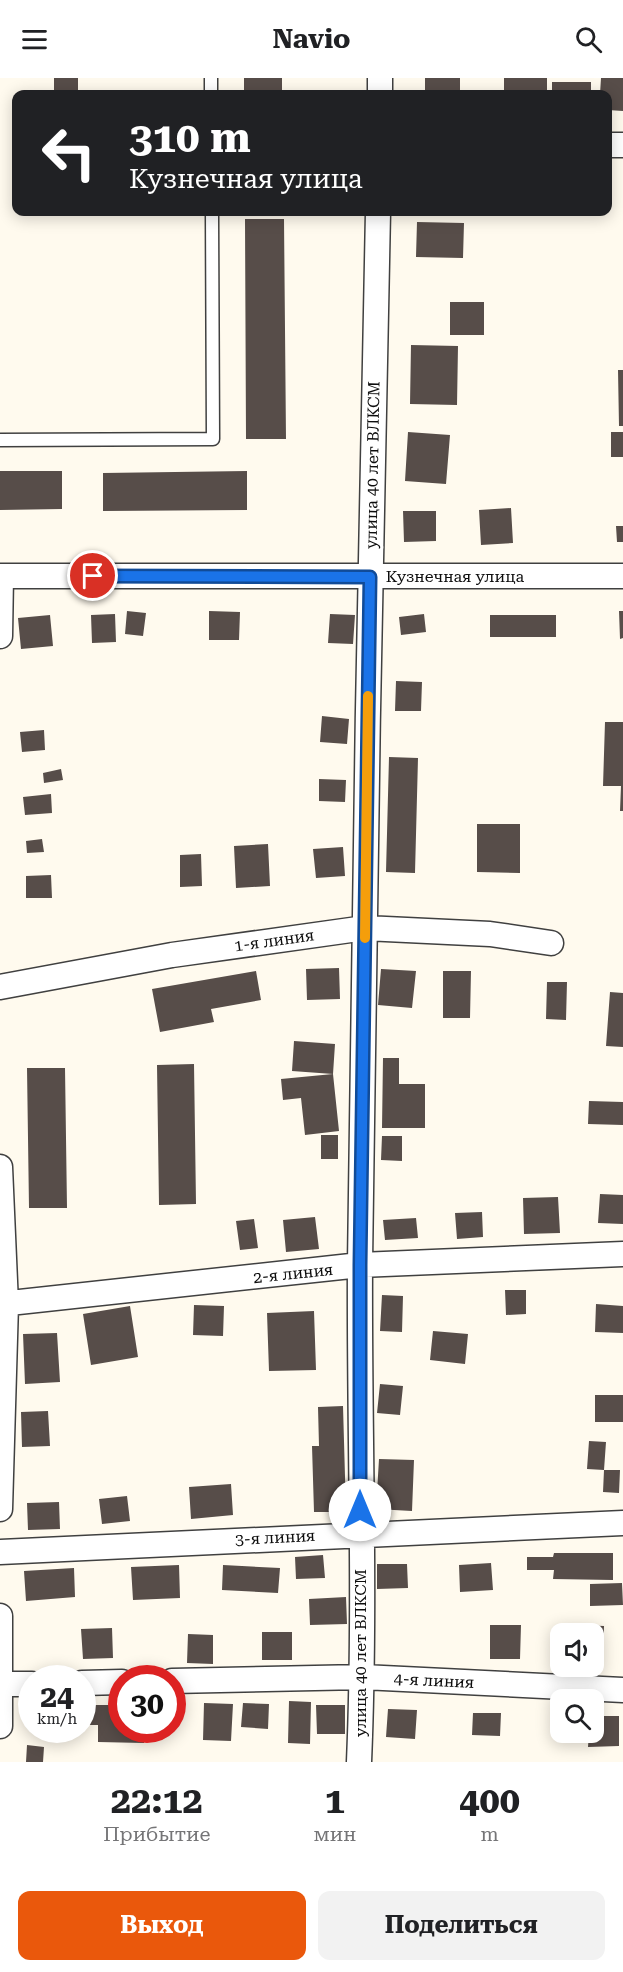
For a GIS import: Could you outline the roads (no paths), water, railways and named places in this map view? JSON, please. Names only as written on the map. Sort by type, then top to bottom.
[{"type":"street","name":"улица 40 лет ВЛКСМ","points":[[359,1762],[363,1677],[360,1533],[360,1265],[378,216]]},
{"type":"street","name":"Кузнечная улица","points":[[1,576],[623,576]]},
{"type":"street","points":[[0,636],[1,576]]},
{"type":"street","name":"1-я линия","points":[[0,987],[172,955],[365,928],[490,934],[551,943]]},
{"type":"street","points":[[0,1167],[3,1304],[0,1509]]},
{"type":"street","name":"2-я линия","points":[[3,1304],[360,1265],[623,1254]]},
{"type":"street","name":"3-я линия","points":[[0,1552],[623,1522]]},
{"type":"street","points":[[0,1616],[0,1726]]},
{"type":"street","name":"4-я линия","points":[[186,1681],[363,1677],[623,1690]]},
{"type":"street","points":[[1,1684],[18,1684]]},
{"type":"lane","points":[[0,440],[213,439],[212,216]]}]
